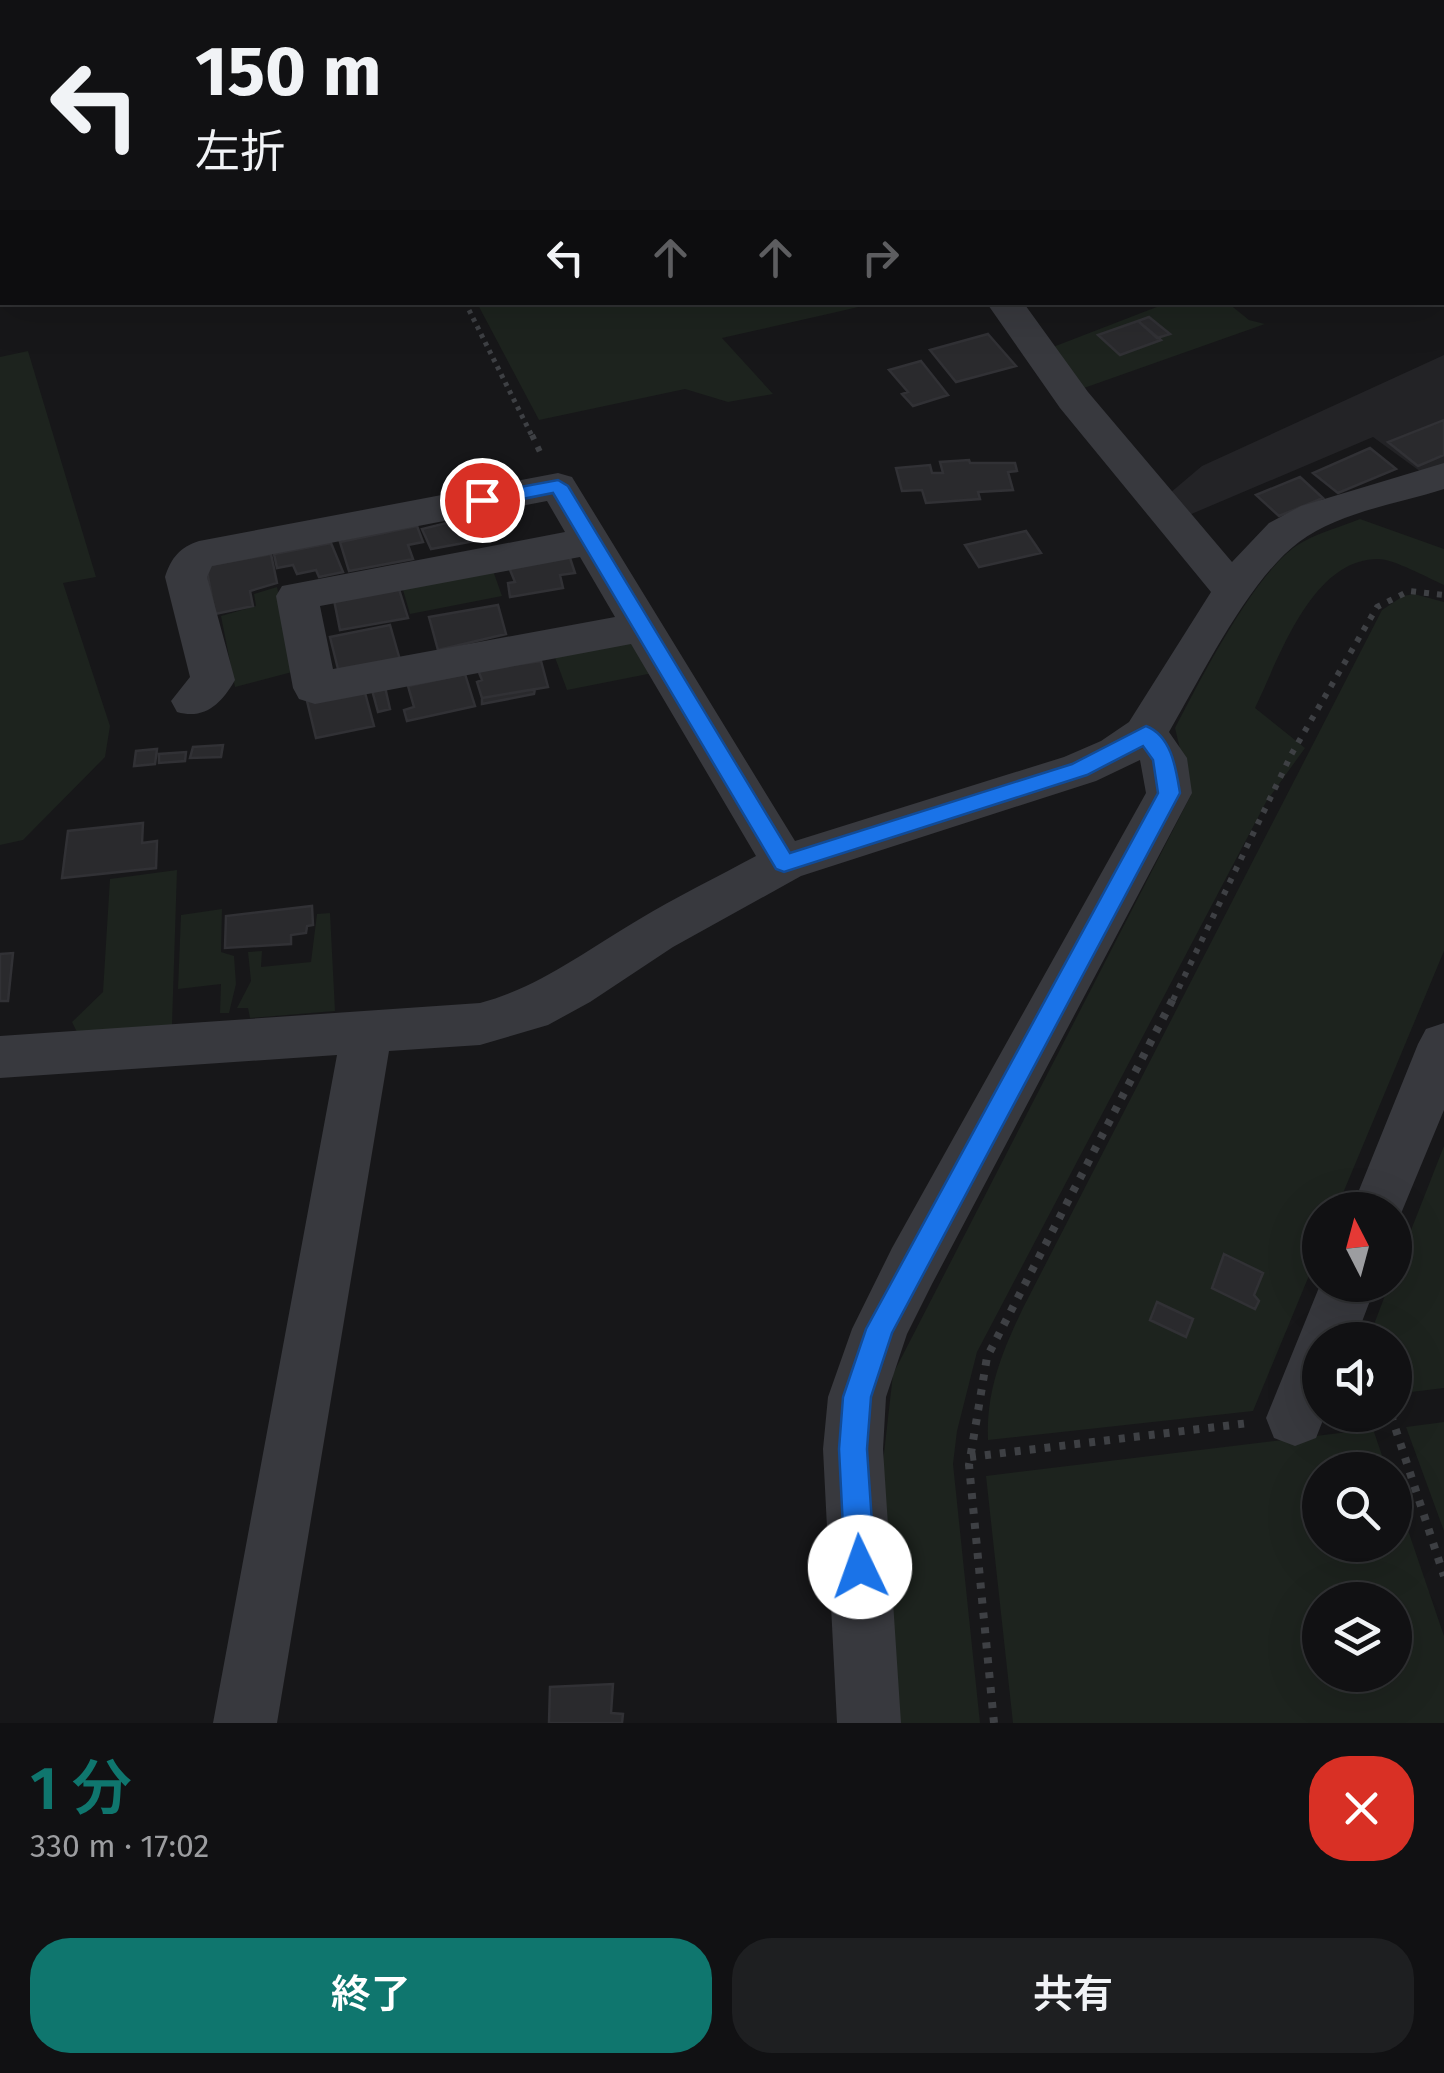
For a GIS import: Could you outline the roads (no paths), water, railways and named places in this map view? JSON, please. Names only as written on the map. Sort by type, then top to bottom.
[{"type":"street","points":[[1006,305],[1074,400],[1233,591]]},
{"type":"street","points":[[0,1057],[480,1024],[530,1010],[572,988],[656,933],[784,863],[1080,769],[1116,753],[1146,734],[1233,591],[1258,556],[1283,533],[1315,515],[1444,476]]},
{"type":"street","points":[[194,701],[213,680],[186,577],[189,566],[199,555],[558,486],[784,863]]},
{"type":"street","points":[[592,540],[296,596],[315,688],[644,627]]},
{"type":"street","points":[[869,1723],[853,1449],[857,1397],[880,1329],[912,1266],[1169,793],[1164,758],[1146,734]]},
{"type":"street","points":[[246,1723],[367,1031]]},
{"type":"street","points":[[1385,1192],[1444,1044]]},
{"type":"street","points":[[1295,1418],[1302,1401]]}]
